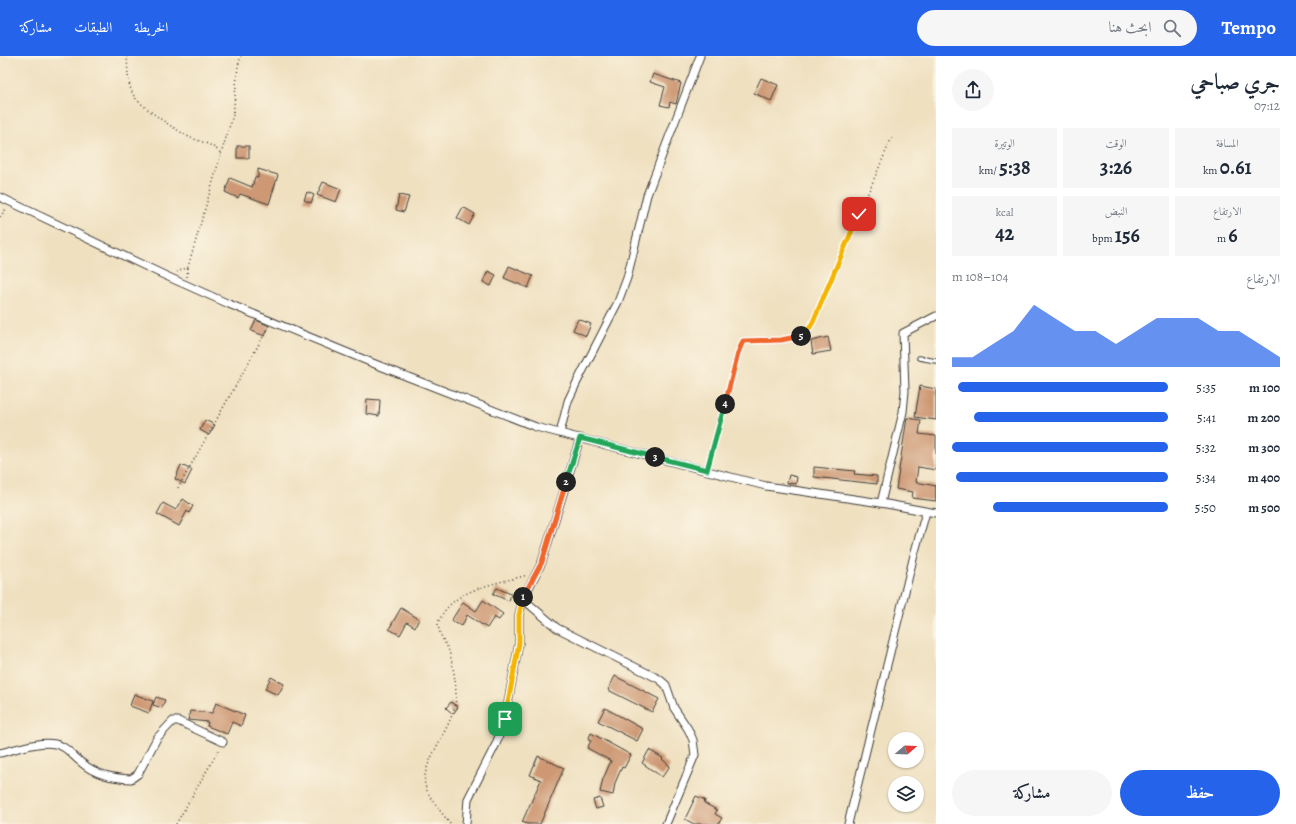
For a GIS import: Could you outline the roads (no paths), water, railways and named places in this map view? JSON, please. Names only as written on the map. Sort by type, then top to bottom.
[{"type":"street","points":[[560,433],[568,401],[618,302],[625,284],[647,195],[700,56]]},
{"type":"street","points":[[0,197],[164,275],[375,364],[536,426],[773,488],[881,503],[936,514]]},
{"type":"street","points":[[881,503],[903,412],[905,366],[902,337],[906,330],[936,316]]},
{"type":"street","points":[[466,824],[468,799],[496,744],[505,719],[519,643],[519,615],[523,599],[546,551],[580,438]]},
{"type":"street","points":[[848,824],[914,555],[926,512]]},
{"type":"street","points":[[523,599],[557,628],[659,679],[666,685],[674,708],[693,740],[696,755],[666,824]]},
{"type":"street","points":[[0,753],[42,744],[53,744],[67,749],[82,763],[95,772],[110,777],[131,779],[138,774],[158,738],[173,721],[178,721],[223,742]]},
{"type":"lane","points":[[919,358],[936,361]]}]
